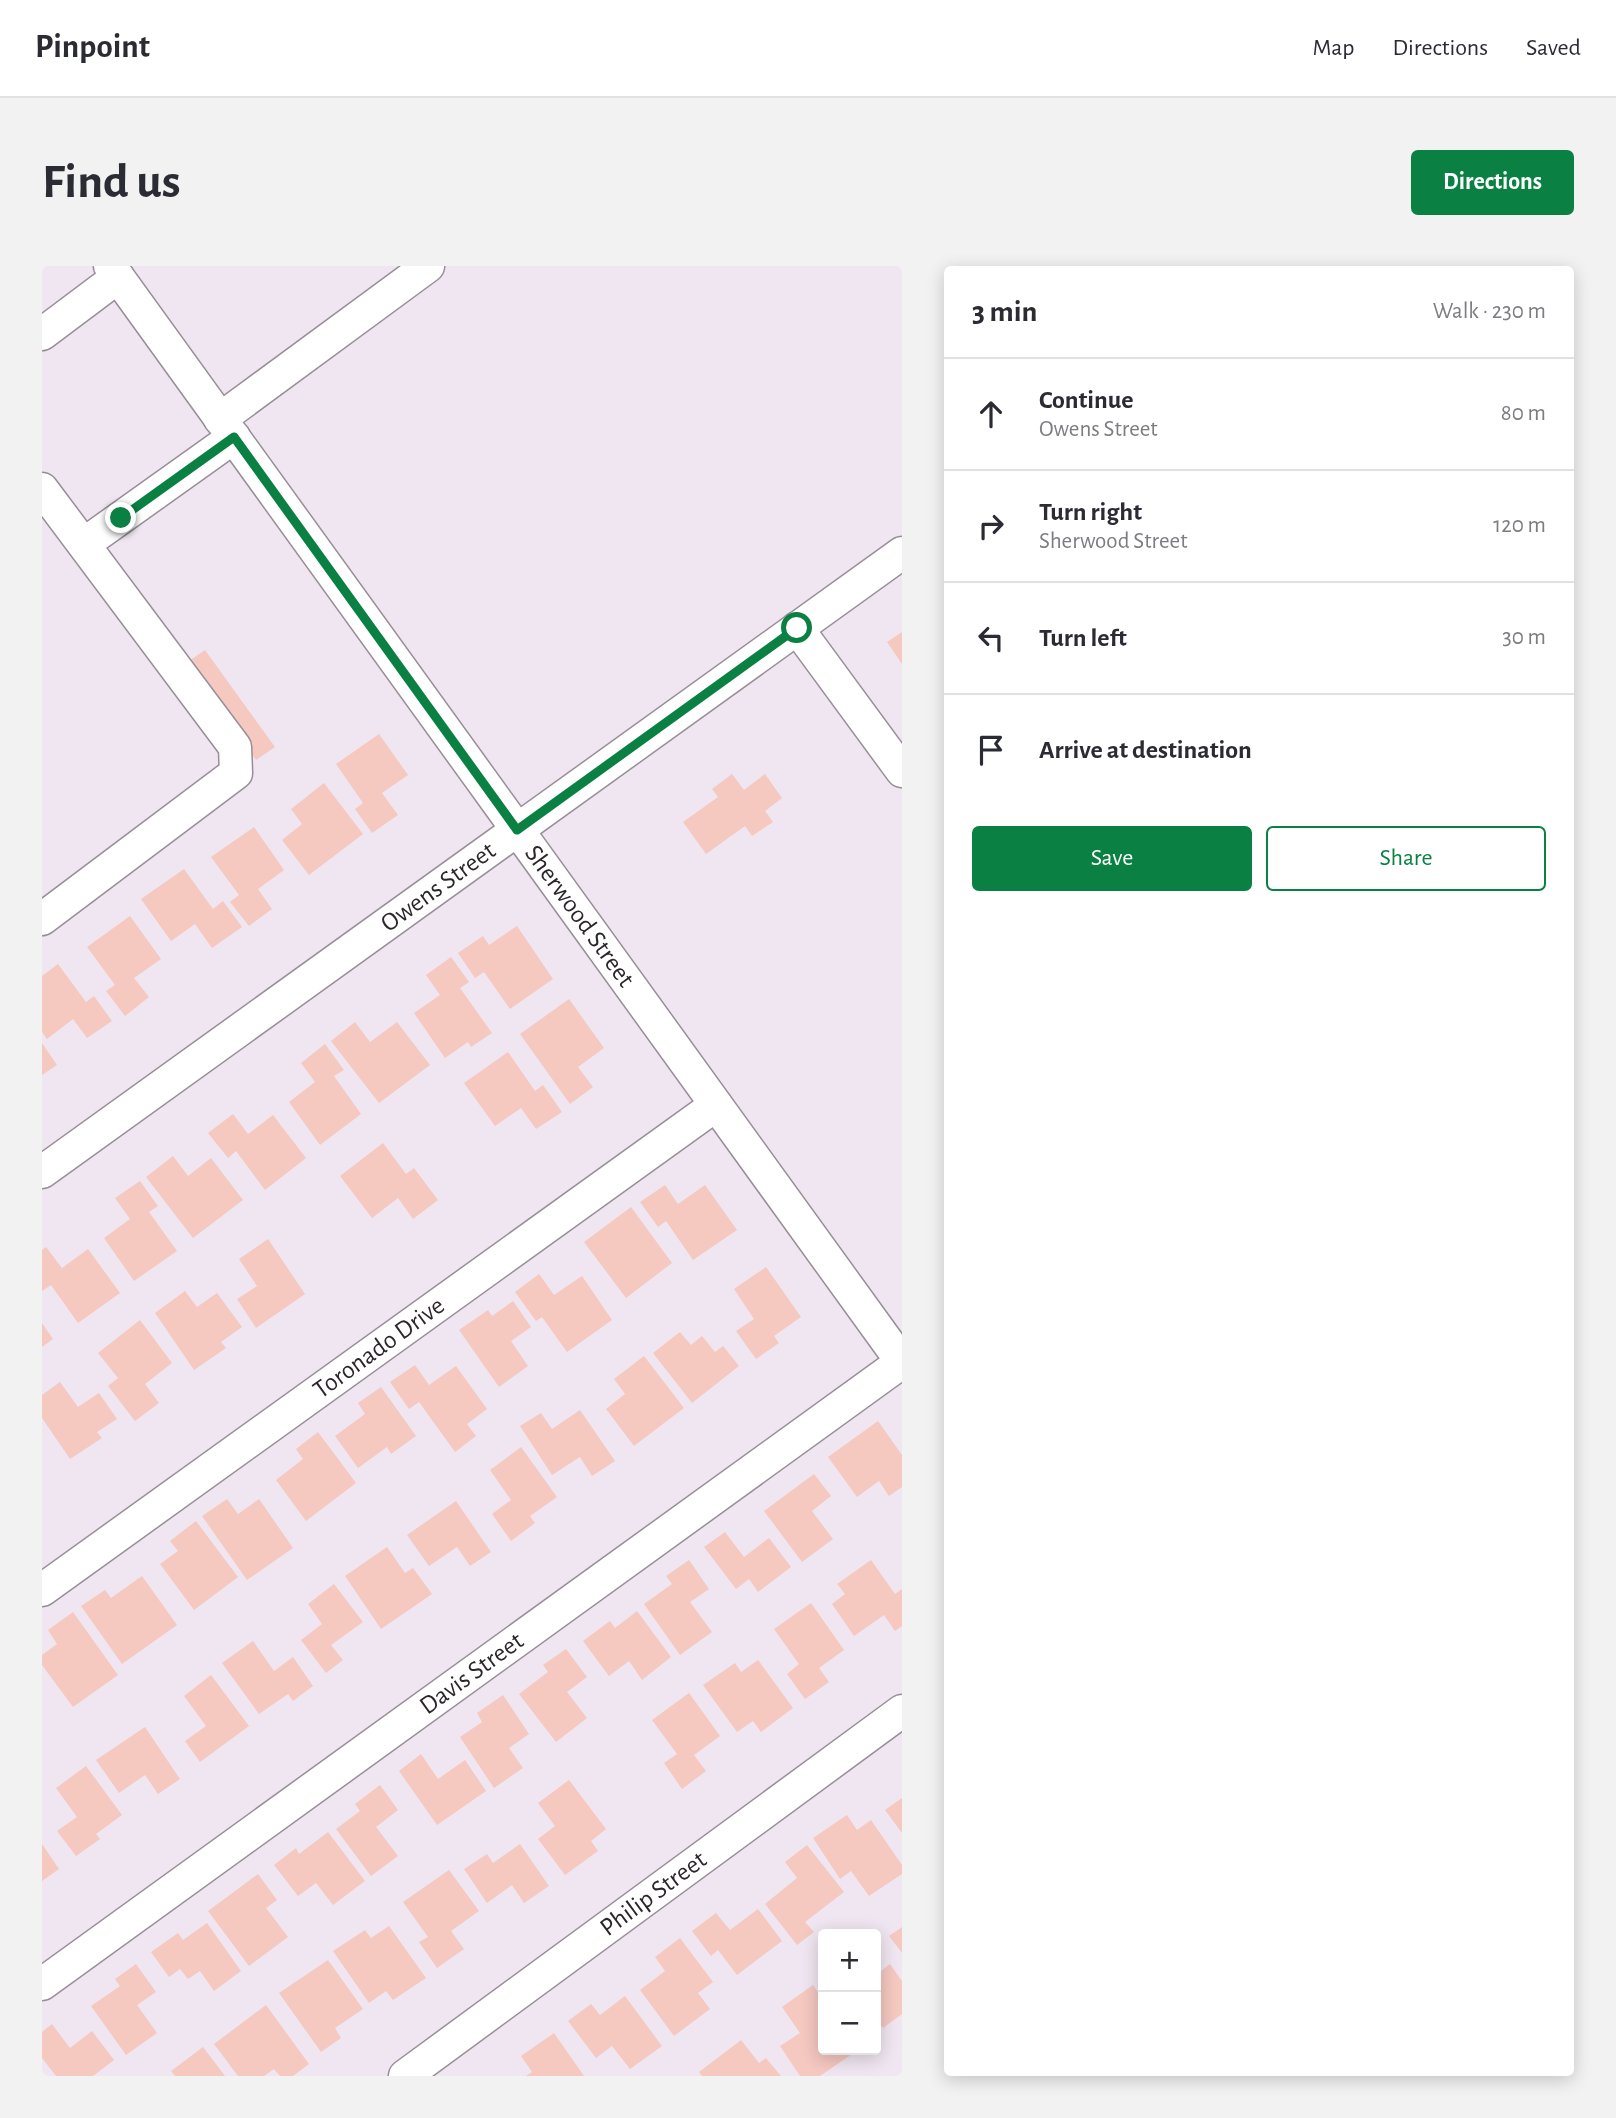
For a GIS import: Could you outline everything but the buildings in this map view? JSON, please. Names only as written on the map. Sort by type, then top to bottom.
[{"type":"street","points":[[84,544],[428,266]]},
{"type":"street","points":[[42,334],[114,272]]},
{"type":"street","name":"Sherwood Street","points":[[114,272],[902,1362]]},
{"type":"street","points":[[42,489],[235,747],[236,772],[42,919]]},
{"type":"street","name":"Owens Street","points":[[42,1172],[902,553]]},
{"type":"street","points":[[797,628],[902,771]]},
{"type":"street","name":"Toronado Drive","points":[[42,1590],[716,1105]]},
{"type":"street","name":"Davis Street","points":[[42,1984],[902,1362]]},
{"type":"street","name":"Philip Street","points":[[405,2076],[902,1711]]},
{"type":"route","points":[[121,518],[234,437],[517,830],[797,628]]}]
